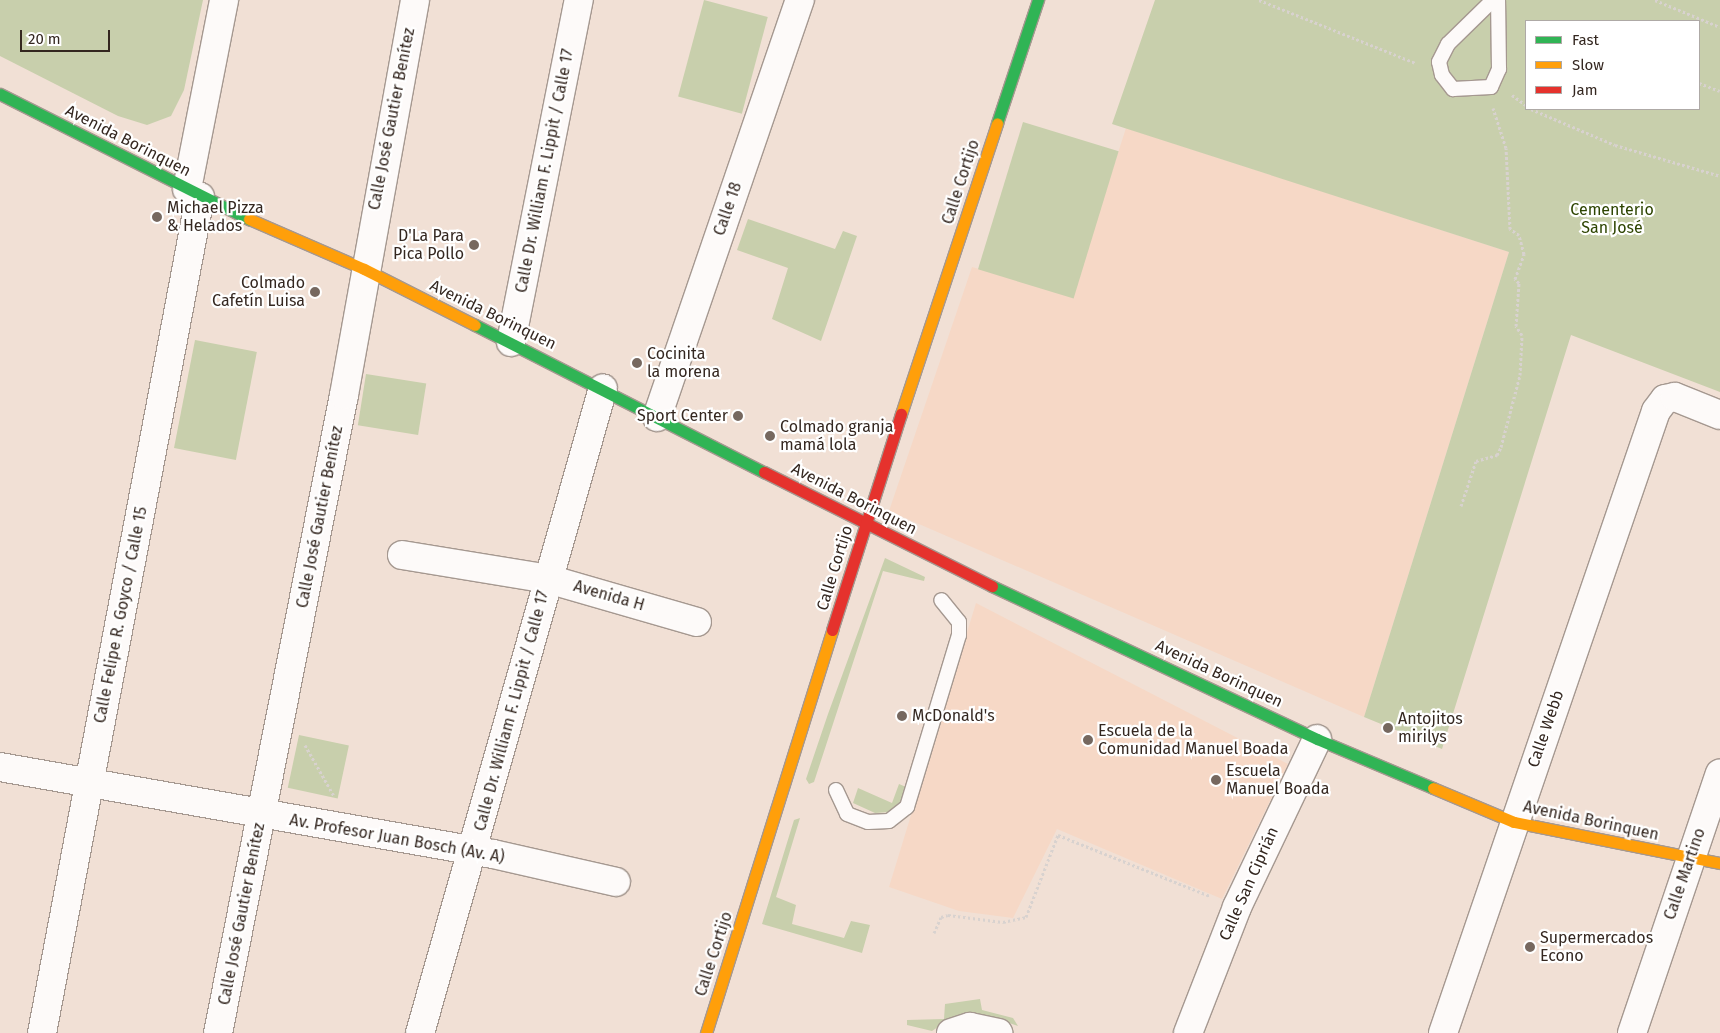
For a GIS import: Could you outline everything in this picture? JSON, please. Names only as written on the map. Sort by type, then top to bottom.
[{"type":"street","name":"Calle Felipe R. Goyco / Calle 15","points":[[42,1033],[90,784],[193,193],[224,0]]},
{"type":"street","name":"Calle José Gautier Benítez","points":[[218,1033],[344,395],[364,269],[415,0]]},
{"type":"street","name":"Calle Dr. William F. Lippit / Calle 17","points":[[511,342],[578,0]]},
{"type":"street","name":"Calle 18","points":[[657,417],[800,0]]},
{"type":"street","name":"Calle Cortijo","points":[[706,1033],[865,524],[1038,0]]},
{"type":"street","name":"Avenida Borinquen","points":[[0,94],[193,193],[364,269],[511,342],[865,524],[1317,739],[1514,822],[1720,864]]},
{"type":"street","name":"Calle Dr. William F. Lippit / Calle 17","points":[[420,1033],[473,854],[548,579],[603,388]]},
{"type":"street","name":"Calle Webb","points":[[1443,1033],[1651,425],[1661,402],[1670,397],[1720,415]]},
{"type":"street","name":"Avenida H","points":[[402,555],[548,579],[696,622]]},
{"type":"street","name":"Calle San Ciprián","points":[[1188,1033],[1237,907],[1317,739]]},
{"type":"street","name":"Av. Profesor Juan Bosch (Av. A)","points":[[0,767],[616,882]]},
{"type":"street","name":"Calle Martino","points":[[1632,1033],[1720,773]]},
{"type":"street","points":[[951,1033],[970,1027],[998,1033]]},
{"type":"lane","points":[[1492,0],[1448,44],[1439,62],[1453,89],[1487,88],[1499,69],[1498,0]]},
{"type":"lane","points":[[831,808],[847,814],[884,822],[908,807],[959,635],[959,622],[941,600]]},
{"type":"lane","points":[[836,790],[847,814]]},
{"type":"path","points":[[1259,0],[1441,69]]},
{"type":"path","points":[[1655,0],[1720,27]]},
{"type":"path","points":[[1700,83],[1720,91]]},
{"type":"path","points":[[1461,506],[1476,461],[1497,454],[1501,447],[1520,375],[1522,335],[1516,326],[1519,283],[1516,279],[1524,254],[1519,235],[1510,230],[1506,148],[1487,88]]},
{"type":"path","points":[[1533,110],[1615,145],[1720,176]]},
{"type":"path","points":[[301,740],[323,771],[334,801]]},
{"type":"path","points":[[934,933],[941,917],[948,915],[1003,922],[1026,917],[1058,835],[1237,907]]},
{"type":"shaded area","points":[[1126,128],[1509,252],[1364,717],[889,511],[972,267],[1072,296]]},
{"type":"shaded area","name":"Escuela de la Comunidad Manuel Boada","points":[[976,603],[1288,764],[1222,899],[1057,829],[1013,918],[959,911],[889,887]]},
{"type":"green space","points":[[0,0],[203,0],[184,90],[171,116],[147,125],[118,116],[0,56]]},
{"type":"green space","points":[[704,0],[768,17],[742,114],[678,97]]},
{"type":"green space","name":"Cementerio San José","points":[[1155,0],[1720,0],[1720,392],[1571,335],[1442,749],[1364,717],[1509,252],[1112,124]]},
{"type":"green space","points":[[1023,122],[1119,151],[1074,299],[978,269]]},
{"type":"green space","points":[[748,219],[835,249],[843,231],[857,236],[821,341],[772,319],[788,268],[737,250]]},
{"type":"green space","points":[[195,340],[257,352],[236,460],[174,448]]},
{"type":"green space","points":[[366,374],[426,384],[418,435],[358,425]]},
{"type":"green space","points":[[885,558],[925,577],[924,581],[883,571],[814,782],[809,784],[806,779]]},
{"type":"green space","points":[[299,735],[349,746],[338,798],[288,788]]},
{"type":"green space","points":[[899,784],[906,787],[901,803],[890,812],[875,813],[853,803],[858,788],[892,803]]},
{"type":"green space","points":[[800,818],[776,897],[796,905],[792,924],[844,938],[851,921],[870,925],[862,953],[762,924],[794,820]]},
{"type":"green space","points":[[980,999],[982,1010],[1013,1018],[1018,1026],[986,1015],[944,1023],[932,1031],[907,1025],[907,1020],[944,1019],[945,1004]]},
{"type":"traffic: fast","points":[[997,123],[1038,0]]},
{"type":"traffic: fast","points":[[0,94],[249,219]]},
{"type":"traffic: fast","points":[[475,325],[764,472]]},
{"type":"traffic: fast","points":[[992,586],[1317,739],[1433,788]]},
{"type":"traffic: slow","points":[[901,414],[997,123]]},
{"type":"traffic: slow","points":[[249,219],[364,269],[475,325]]},
{"type":"traffic: slow","points":[[706,1033],[832,630]]},
{"type":"traffic: slow","points":[[1433,788],[1514,822],[1720,863]]},
{"type":"traffic: jam","points":[[832,630],[901,414]]},
{"type":"traffic: jam","points":[[764,472],[992,586]]},
{"type":"place","name":"Michael Pizza & Helados","points":[[157,217]]},
{"type":"place","name":"D'La Para Pica Pollo","points":[[474,245]]},
{"type":"place","name":"Colmado Cafetín Luisa","points":[[315,292]]},
{"type":"place","name":"Cocinita la morena","points":[[637,363]]},
{"type":"place","name":"Sport Center","points":[[738,416]]},
{"type":"place","name":"Colmado granja mamá lola","points":[[770,436]]},
{"type":"place","name":"McDonald's","points":[[902,716]]},
{"type":"place","name":"Antojitos mirilys","points":[[1388,728]]},
{"type":"place","name":"Escuela de la Comunidad Manuel Boada","points":[[1088,740]]},
{"type":"place","name":"Escuela Manuel Boada","points":[[1216,780]]},
{"type":"place","name":"Supermercados Econo","points":[[1530,947]]}]
